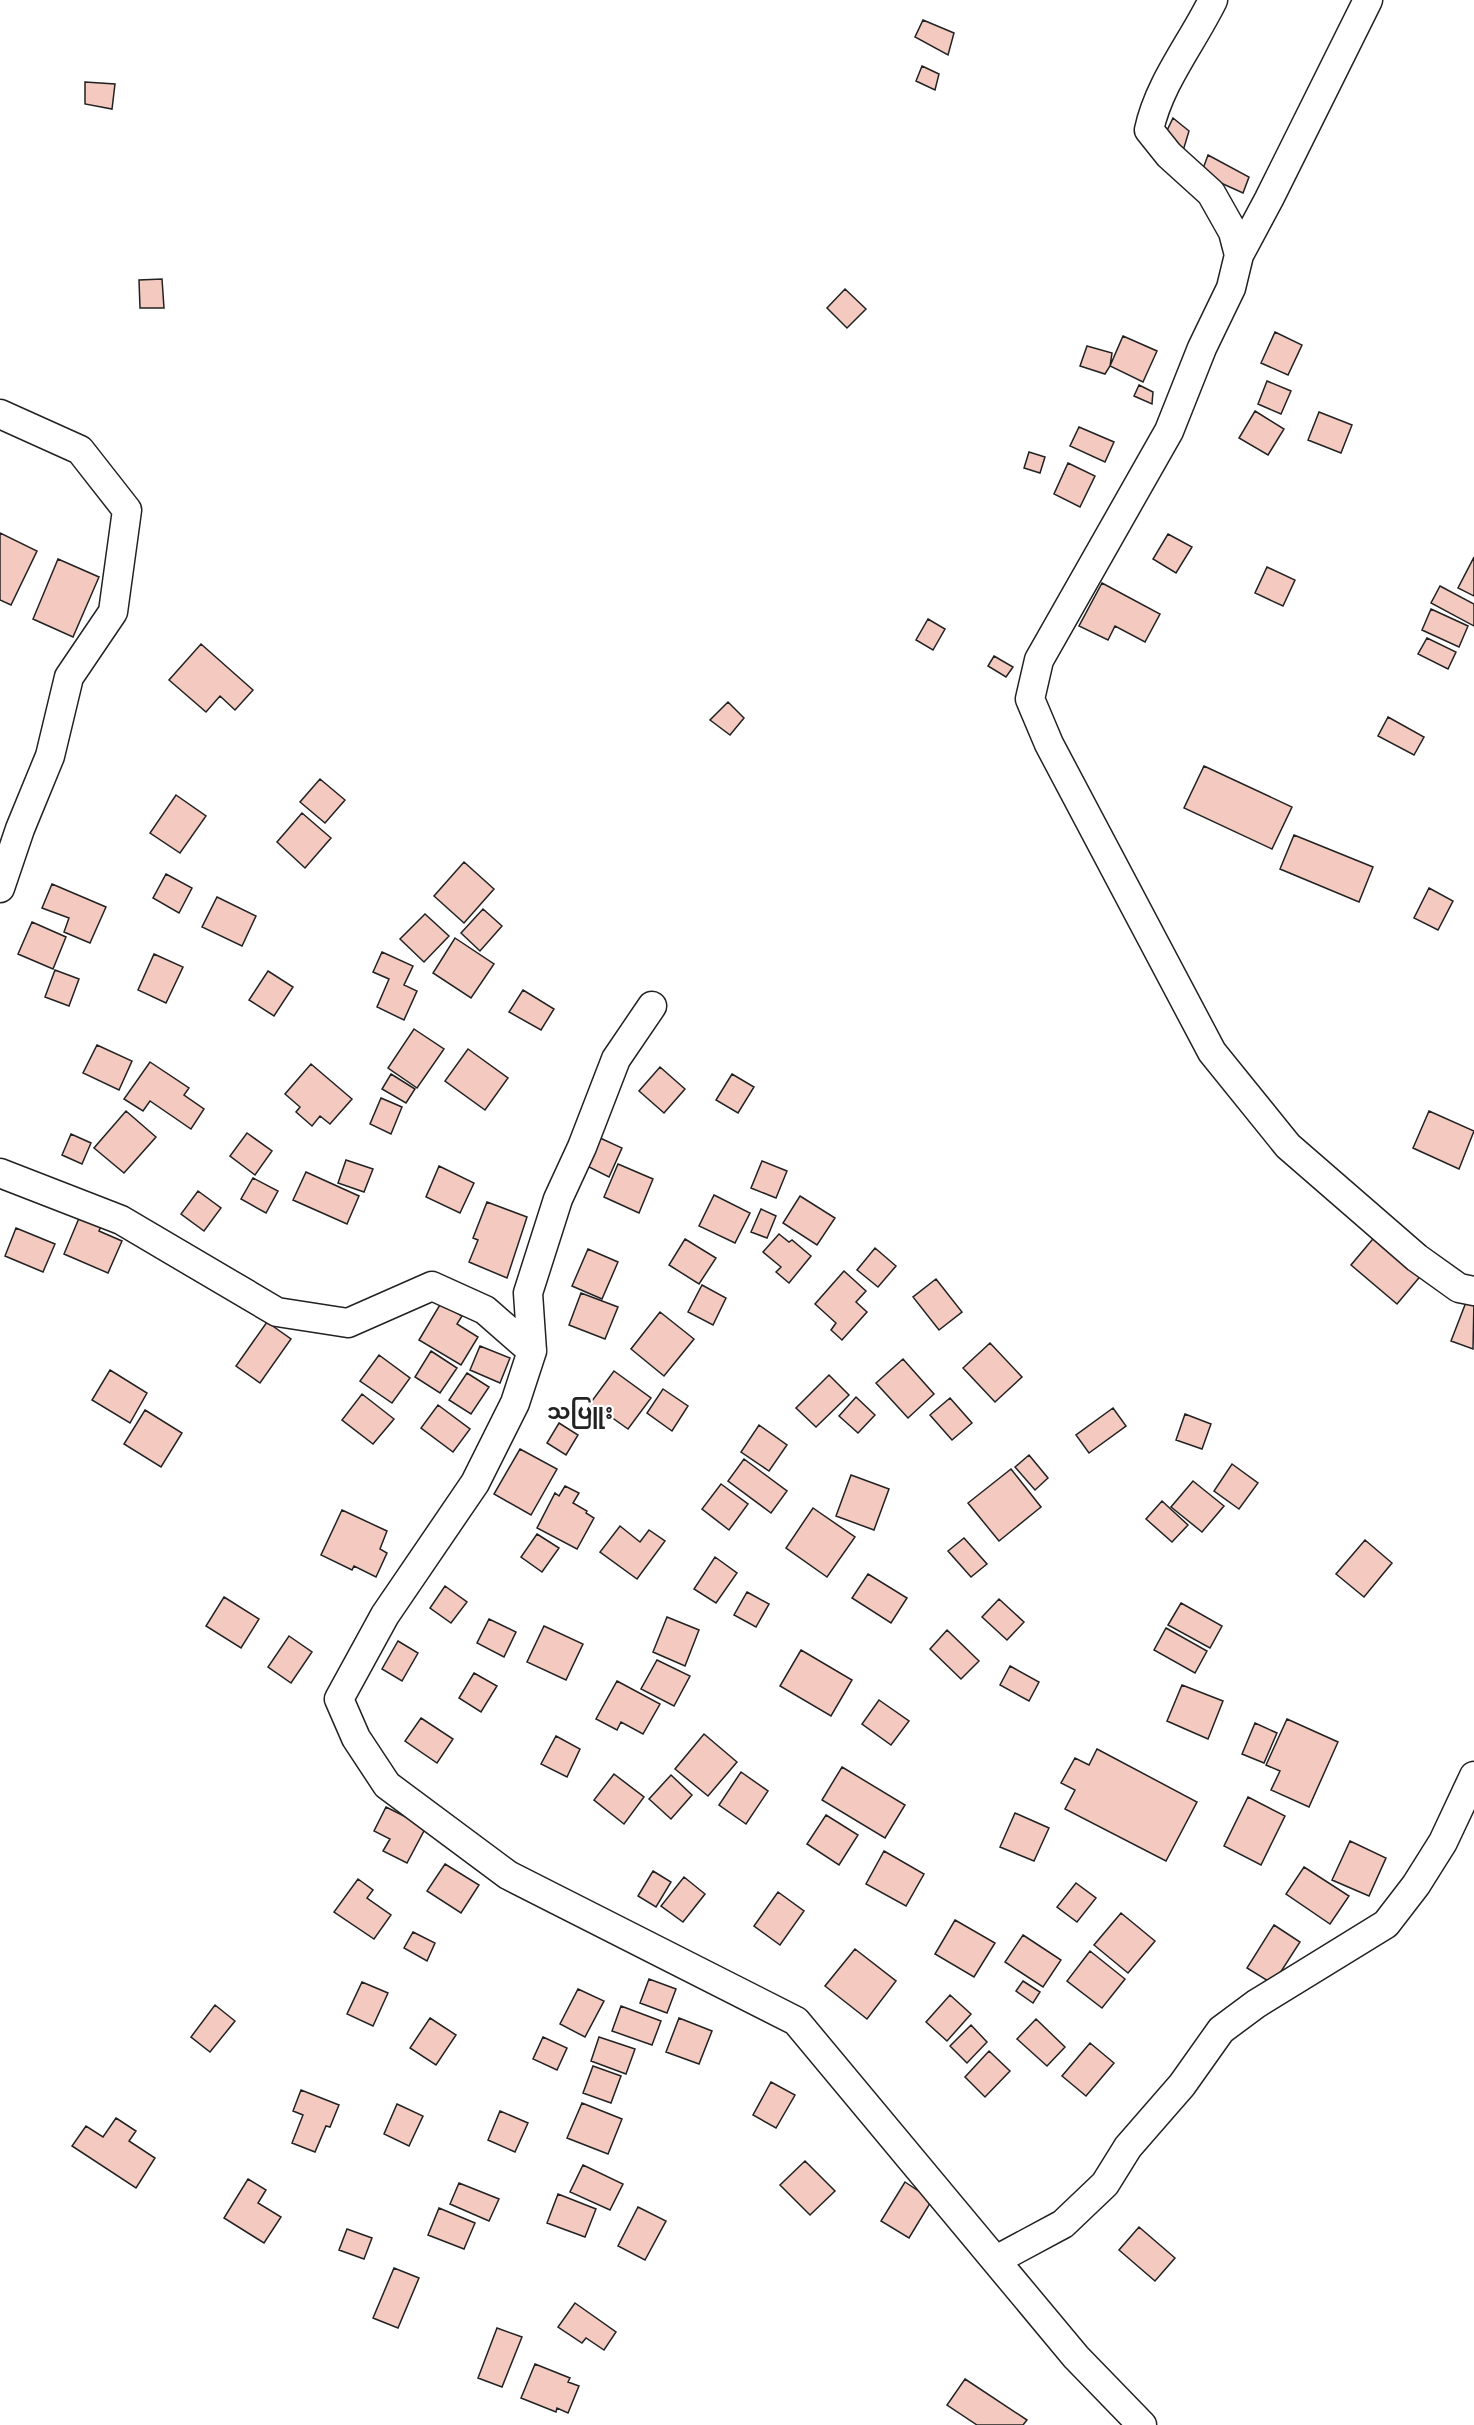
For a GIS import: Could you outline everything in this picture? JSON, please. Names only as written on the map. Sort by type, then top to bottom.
[{"type":"street","points":[[1213,0],[1196,34],[1154,104],[1149,130],[1169,155],[1211,193],[1233,232],[1239,255]]},
{"type":"street","points":[[1368,0],[1239,255],[1231,288],[1202,348],[1169,431],[1039,660],[1030,699],[1049,744],[1085,816],[1212,1052],[1288,1146],[1417,1258],[1459,1287],[1474,1291]]},
{"type":"street","points":[[0,414],[80,450],[127,510],[113,612],[69,677],[50,756],[20,829],[0,888]]},
{"type":"street","points":[[652,1006],[616,1059],[582,1147],[558,1199],[528,1293],[532,1351],[515,1403],[475,1483],[385,1615],[339,1699],[356,1738],[387,1785],[507,1875],[796,2021],[1076,2356],[1142,2425]]},
{"type":"street","points":[[0,1173],[121,1220],[277,1312],[348,1323],[432,1286],[485,1310],[532,1351]]},
{"type":"street","points":[[996,2260],[1064,2224],[1105,2184],[1128,2147],[1182,2085],[1221,2030],[1256,2004],[1386,1924],[1416,1885],[1443,1842],[1474,1776]]},
{"type":"building","points":[[923,20],[954,33],[948,55],[915,37]]},
{"type":"building","points":[[922,66],[939,74],[935,90],[916,81]]},
{"type":"building","points":[[85,82],[115,84],[112,109],[85,104]]},
{"type":"building","points":[[1173,118],[1189,131],[1183,151],[1162,141]]},
{"type":"building","points":[[1208,155],[1249,177],[1243,193],[1201,174]]},
{"type":"building","points":[[162,279],[164,308],[140,308],[139,280]]},
{"type":"building","points":[[845,289],[866,309],[847,328],[827,308]]},
{"type":"building","points":[[1275,332],[1302,345],[1288,375],[1261,363]]},
{"type":"building","points":[[1123,336],[1157,351],[1143,382],[1110,366]]},
{"type":"building","points":[[1087,346],[1112,353],[1110,366],[1105,374],[1080,366]]},
{"type":"building","points":[[1267,381],[1291,391],[1281,414],[1258,404]]},
{"type":"building","points":[[1139,385],[1153,392],[1152,404],[1134,396]]},
{"type":"building","points":[[1255,411],[1284,429],[1268,455],[1239,438]]},
{"type":"building","points":[[1319,412],[1352,425],[1341,453],[1308,440]]},
{"type":"building","points":[[1079,427],[1114,442],[1105,462],[1070,446]]},
{"type":"building","points":[[1029,452],[1045,457],[1040,473],[1024,468]]},
{"type":"building","points":[[1068,463],[1095,476],[1080,507],[1054,494]]},
{"type":"building","points":[[0,533],[37,551],[11,605],[0,600]]},
{"type":"building","points":[[1168,534],[1192,547],[1176,573],[1153,559]]},
{"type":"building","points":[[1474,557],[1474,596],[1458,588]]},
{"type":"building","points":[[58,559],[99,577],[73,637],[33,619]]},
{"type":"building","points":[[1267,567],[1295,580],[1283,606],[1255,593]]},
{"type":"building","points":[[1102,583],[1160,614],[1145,642],[1115,626],[1108,640],[1079,626]]},
{"type":"building","points":[[1440,586],[1474,604],[1474,626],[1431,603]]},
{"type":"building","points":[[1431,609],[1468,626],[1459,647],[1422,630]]},
{"type":"building","points":[[928,619],[945,629],[933,650],[916,640]]},
{"type":"building","points":[[1427,638],[1456,652],[1448,669],[1418,654]]},
{"type":"building","points":[[201,644],[253,690],[235,710],[220,696],[206,712],[169,680]]},
{"type":"building","points":[[994,656],[1013,667],[1006,677],[988,666]]},
{"type":"building","points":[[728,702],[744,718],[730,735],[710,720]]},
{"type":"building","points":[[1388,717],[1424,737],[1414,755],[1378,736]]},
{"type":"building","points":[[1204,766],[1292,807],[1272,849],[1184,808]]},
{"type":"building","points":[[320,779],[345,800],[325,823],[300,802]]},
{"type":"building","points":[[176,795],[206,816],[180,853],[150,833]]},
{"type":"building","points":[[302,813],[331,838],[305,868],[277,842]]},
{"type":"building","points":[[1294,835],[1373,867],[1359,902],[1280,869]]},
{"type":"building","points":[[464,862],[494,889],[464,923],[434,896]]},
{"type":"building","points":[[166,874],[192,888],[179,913],[153,898]]},
{"type":"building","points":[[52,884],[106,907],[90,943],[64,932],[69,918],[42,908]]},
{"type":"building","points":[[1429,888],[1453,901],[1438,930],[1414,918]]},
{"type":"building","points":[[217,897],[256,916],[242,946],[202,927]]},
{"type":"building","points":[[483,909],[502,926],[480,951],[461,933]]},
{"type":"building","points":[[425,914],[449,936],[424,962],[400,939]]},
{"type":"building","points":[[32,922],[66,937],[53,969],[18,954]]},
{"type":"building","points":[[455,938],[494,964],[471,998],[433,973]]},
{"type":"building","points":[[382,952],[413,966],[404,985],[417,991],[404,1020],[377,1007],[389,979],[373,972]]},
{"type":"building","points":[[154,954],[183,967],[166,1003],[138,990]]},
{"type":"building","points":[[55,970],[79,979],[69,1006],[45,997]]},
{"type":"building","points":[[268,971],[293,987],[274,1016],[249,1000]]},
{"type":"building","points":[[523,990],[554,1009],[541,1030],[509,1012]]},
{"type":"building","points":[[414,1029],[444,1049],[417,1088],[388,1068]]},
{"type":"building","points":[[97,1045],[132,1061],[119,1090],[83,1073]]},
{"type":"building","points":[[468,1049],[508,1078],[485,1110],[445,1081]]},
{"type":"building","points":[[150,1062],[189,1088],[184,1095],[204,1109],[191,1129],[150,1101],[143,1111],[124,1099]]},
{"type":"building","points":[[311,1064],[352,1099],[330,1124],[320,1116],[312,1126],[296,1112],[300,1107],[285,1094]]},
{"type":"building","points":[[660,1067],[685,1089],[664,1113],[639,1091]]},
{"type":"building","points":[[391,1074],[415,1089],[406,1103],[382,1089]]},
{"type":"building","points":[[732,1074],[754,1087],[738,1113],[716,1100]]},
{"type":"building","points":[[381,1098],[402,1107],[391,1134],[370,1124]]},
{"type":"building","points":[[126,1111],[156,1137],[124,1173],[94,1148]]},
{"type":"building","points":[[1429,1111],[1474,1131],[1459,1169],[1413,1148]]},
{"type":"building","points":[[247,1133],[272,1151],[255,1175],[230,1156]]},
{"type":"building","points":[[71,1134],[91,1143],[82,1164],[62,1155]]},
{"type":"building","points":[[598,1137],[622,1148],[609,1177],[585,1165]]},
{"type":"building","points":[[346,1160],[373,1169],[364,1192],[338,1183]]},
{"type":"building","points":[[762,1161],[787,1171],[776,1198],[751,1188]]},
{"type":"building","points":[[618,1164],[653,1179],[639,1213],[604,1197]]},
{"type":"building","points":[[439,1166],[474,1183],[460,1213],[426,1197]]},
{"type":"building","points":[[306,1172],[359,1196],[347,1224],[293,1200]]},
{"type":"building","points":[[253,1178],[278,1191],[266,1213],[241,1199]]},
{"type":"building","points":[[198,1191],[221,1208],[204,1231],[181,1214]]},
{"type":"building","points":[[714,1195],[750,1213],[735,1243],[699,1226]]},
{"type":"building","points":[[800,1196],[835,1218],[817,1245],[783,1223]]},
{"type":"building","points":[[487,1202],[527,1217],[507,1278],[469,1262],[478,1240],[473,1238]]},
{"type":"building","points":[[761,1209],[776,1216],[767,1238],[751,1232]]},
{"type":"building","points":[[82,1211],[103,1221],[99,1231],[122,1241],[108,1273],[64,1254]]},
{"type":"building","points":[[16,1228],[55,1244],[43,1272],[5,1256]]},
{"type":"building","points":[[779,1234],[789,1242],[792,1240],[811,1256],[789,1283],[776,1272],[781,1267],[763,1252]]},
{"type":"building","points":[[1377,1234],[1423,1273],[1397,1304],[1351,1265]]},
{"type":"building","points":[[685,1239],[716,1258],[699,1284],[669,1265]]},
{"type":"building","points":[[875,1248],[896,1266],[878,1287],[857,1270]]},
{"type":"building","points":[[588,1249],[618,1262],[602,1299],[572,1286]]},
{"type":"building","points":[[844,1271],[866,1291],[856,1302],[867,1312],[842,1340],[831,1330],[836,1323],[815,1304]]},
{"type":"building","points":[[936,1279],[962,1312],[939,1330],[913,1297]]},
{"type":"building","points":[[702,1285],[726,1298],[713,1325],[688,1312]]},
{"type":"building","points":[[581,1293],[618,1307],[605,1339],[569,1325]]},
{"type":"building","points":[[1468,1297],[1474,1299],[1473,1349],[1451,1341]]},
{"type":"building","points":[[441,1303],[462,1316],[457,1324],[478,1337],[461,1365],[419,1340]]},
{"type":"building","points":[[660,1312],[694,1339],[664,1376],[631,1349]]},
{"type":"building","points":[[267,1322],[291,1339],[260,1383],[236,1366]]},
{"type":"building","points":[[990,1343],[1022,1377],[995,1402],[963,1368]]},
{"type":"building","points":[[480,1346],[510,1358],[500,1383],[470,1370]]},
{"type":"building","points":[[431,1351],[457,1368],[440,1393],[415,1377]]},
{"type":"building","points":[[379,1355],[410,1378],[392,1403],[360,1381]]},
{"type":"building","points":[[903,1359],[934,1394],[908,1418],[876,1383]]},
{"type":"building","points":[[110,1370],[147,1393],[130,1423],[92,1400]]},
{"type":"building","points":[[614,1371],[651,1398],[628,1429],[604,1412],[599,1418],[586,1409]]},
{"type":"building","points":[[467,1373],[489,1387],[471,1414],[449,1400]]},
{"type":"building","points":[[829,1375],[849,1395],[816,1427],[796,1408]]},
{"type":"building","points":[[663,1389],[688,1406],[672,1431],[647,1413]]},
{"type":"building","points":[[362,1394],[394,1419],[373,1444],[342,1420]]},
{"type":"building","points":[[856,1397],[875,1415],[858,1433],[839,1416]]},
{"type":"building","points":[[950,1398],[972,1423],[952,1440],[930,1415]]},
{"type":"building","points":[[438,1405],[470,1429],[453,1452],[421,1428]]},
{"type":"building","points":[[1113,1408],[1126,1426],[1089,1453],[1076,1435]]},
{"type":"building","points":[[145,1410],[182,1433],[161,1467],[124,1444]]},
{"type":"building","points":[[1185,1414],[1211,1424],[1202,1449],[1176,1440]]},
{"type":"building","points":[[559,1423],[578,1435],[566,1455],[547,1443]]},
{"type":"building","points":[[759,1425],[787,1445],[769,1471],[741,1452]]},
{"type":"building","points":[[520,1449],[557,1469],[531,1515],[494,1494]]},
{"type":"building","points":[[1029,1455],[1048,1478],[1035,1490],[1015,1467]]},
{"type":"building","points":[[744,1459],[787,1491],[771,1513],[728,1481]]},
{"type":"building","points":[[1232,1464],[1258,1483],[1239,1509],[1214,1491]]},
{"type":"building","points":[[1011,1469],[1041,1507],[999,1541],[968,1503]]},
{"type":"building","points":[[851,1475],[889,1489],[874,1530],[836,1516]]},
{"type":"building","points":[[1193,1481],[1224,1506],[1202,1532],[1171,1507]]},
{"type":"building","points":[[721,1484],[748,1504],[729,1530],[702,1509]]},
{"type":"building","points":[[565,1486],[579,1493],[573,1503],[594,1518],[577,1549],[537,1528],[555,1493],[559,1496]]},
{"type":"building","points":[[1162,1501],[1188,1525],[1172,1542],[1146,1519]]},
{"type":"building","points":[[813,1508],[855,1537],[827,1577],[786,1548]]},
{"type":"building","points":[[342,1510],[387,1531],[380,1549],[387,1553],[376,1577],[354,1566],[352,1570],[321,1555]]},
{"type":"building","points":[[620,1526],[640,1542],[649,1530],[665,1541],[637,1579],[600,1552]]},
{"type":"building","points":[[537,1534],[559,1548],[542,1572],[521,1557]]},
{"type":"building","points":[[964,1538],[987,1564],[971,1577],[948,1551]]},
{"type":"building","points":[[1365,1540],[1392,1563],[1364,1597],[1336,1574]]},
{"type":"building","points":[[715,1557],[737,1573],[716,1603],[694,1589]]},
{"type":"building","points":[[868,1574],[907,1598],[891,1623],[852,1598]]},
{"type":"building","points":[[445,1586],[467,1602],[451,1623],[430,1608]]},
{"type":"building","points":[[747,1592],[769,1604],[756,1627],[734,1615]]},
{"type":"building","points":[[224,1597],[259,1619],[241,1648],[206,1626]]},
{"type":"building","points":[[999,1599],[1024,1622],[1007,1640],[982,1617]]},
{"type":"building","points":[[1181,1603],[1222,1626],[1210,1648],[1168,1625]]},
{"type":"building","points":[[667,1617],[699,1630],[685,1666],[653,1652]]},
{"type":"building","points":[[489,1619],[516,1632],[504,1657],[477,1643]]},
{"type":"building","points":[[544,1626],[583,1644],[566,1680],[527,1662]]},
{"type":"building","points":[[1166,1628],[1207,1651],[1195,1673],[1154,1650]]},
{"type":"building","points":[[947,1630],[979,1661],[961,1679],[930,1649]]},
{"type":"building","points":[[289,1636],[312,1652],[291,1683],[268,1667]]},
{"type":"building","points":[[398,1641],[418,1653],[402,1681],[382,1669]]},
{"type":"building","points":[[801,1650],[852,1680],[831,1716],[780,1686]]},
{"type":"building","points":[[657,1660],[690,1676],[674,1706],[641,1689]]},
{"type":"building","points":[[1010,1666],[1039,1682],[1029,1701],[1000,1685]]},
{"type":"building","points":[[474,1673],[497,1686],[481,1712],[459,1698]]},
{"type":"building","points":[[617,1681],[660,1704],[643,1734],[621,1722],[617,1730],[596,1719]]},
{"type":"building","points":[[1182,1685],[1223,1701],[1208,1739],[1167,1721]]},
{"type":"building","points":[[879,1700],[909,1721],[891,1745],[862,1724]]},
{"type":"building","points":[[421,1718],[453,1739],[437,1763],[405,1741]]},
{"type":"building","points":[[1287,1719],[1338,1742],[1309,1807],[1271,1790],[1280,1771],[1266,1765]]},
{"type":"building","points":[[1255,1723],[1277,1733],[1264,1763],[1242,1754]]},
{"type":"building","points":[[704,1734],[737,1762],[708,1796],[675,1769]]},
{"type":"building","points":[[556,1736],[580,1749],[567,1777],[541,1764]]},
{"type":"building","points":[[1097,1749],[1197,1802],[1166,1861],[1065,1809],[1075,1790],[1061,1783],[1075,1758],[1089,1765]]},
{"type":"building","points":[[842,1767],[905,1805],[885,1838],[822,1800]]},
{"type":"building","points":[[741,1772],[768,1791],[746,1824],[719,1805]]},
{"type":"building","points":[[614,1774],[644,1797],[624,1824],[594,1800]]},
{"type":"building","points":[[671,1775],[692,1795],[671,1819],[649,1799]]},
{"type":"building","points":[[1248,1797],[1285,1816],[1261,1865],[1224,1846]]},
{"type":"building","points":[[386,1807],[426,1827],[407,1863],[383,1851],[390,1839],[374,1831]]},
{"type":"building","points":[[1015,1813],[1049,1828],[1034,1861],[1000,1847]]},
{"type":"building","points":[[826,1815],[858,1835],[839,1865],[807,1844]]},
{"type":"building","points":[[1350,1841],[1386,1858],[1369,1896],[1332,1880]]},
{"type":"building","points":[[884,1851],[924,1874],[906,1906],[866,1884]]},
{"type":"building","points":[[445,1864],[479,1885],[461,1913],[427,1891]]},
{"type":"building","points":[[1304,1867],[1349,1896],[1330,1924],[1286,1894]]},
{"type":"building","points":[[653,1871],[671,1882],[656,1907],[638,1896]]},
{"type":"building","points":[[684,1877],[705,1894],[683,1922],[661,1906]]},
{"type":"building","points":[[358,1879],[373,1890],[367,1898],[391,1915],[374,1939],[334,1912]]},
{"type":"building","points":[[1076,1883],[1096,1898],[1077,1922],[1057,1907]]},
{"type":"building","points":[[778,1892],[804,1911],[780,1945],[754,1926]]},
{"type":"building","points":[[1121,1913],[1155,1941],[1128,1973],[1094,1945]]},
{"type":"building","points":[[955,1920],[995,1943],[974,1977],[935,1954]]},
{"type":"building","points":[[1274,1925],[1300,1942],[1273,1984],[1247,1968]]},
{"type":"building","points":[[413,1932],[435,1943],[427,1961],[404,1948]]},
{"type":"building","points":[[1023,1935],[1061,1960],[1043,1987],[1005,1962]]},
{"type":"building","points":[[855,1949],[896,1981],[867,2019],[825,1986]]},
{"type":"building","points":[[1090,1951],[1125,1979],[1102,2008],[1067,1981]]},
{"type":"building","points":[[649,1979],[676,1989],[667,2013],[640,2003]]},
{"type":"building","points":[[1023,1981],[1040,1992],[1033,2003],[1016,1991]]},
{"type":"building","points":[[362,1982],[388,1993],[373,2026],[347,2014]]},
{"type":"building","points":[[578,1989],[604,2001],[585,2037],[560,2024]]},
{"type":"building","points":[[950,1995],[971,2014],[947,2041],[926,2022]]},
{"type":"building","points":[[215,2005],[235,2021],[210,2052],[191,2037]]},
{"type":"building","points":[[621,2006],[661,2021],[652,2045],[612,2031]]},
{"type":"building","points":[[430,2018],[456,2035],[436,2065],[410,2048]]},
{"type":"building","points":[[679,2018],[712,2031],[699,2064],[666,2052]]},
{"type":"building","points":[[1036,2019],[1065,2047],[1047,2066],[1017,2039]]},
{"type":"building","points":[[971,2025],[987,2042],[967,2063],[950,2046]]},
{"type":"building","points":[[543,2037],[567,2048],[557,2070],[533,2059]]},
{"type":"building","points":[[599,2037],[635,2049],[626,2074],[591,2061]]},
{"type":"building","points":[[1090,2043],[1114,2063],[1086,2096],[1062,2076]]},
{"type":"building","points":[[989,2051],[1010,2071],[985,2097],[965,2077]]},
{"type":"building","points":[[593,2066],[621,2076],[611,2103],[583,2093]]},
{"type":"building","points":[[771,2082],[795,2095],[776,2128],[753,2115]]},
{"type":"building","points":[[301,2090],[339,2105],[330,2127],[326,2126],[315,2152],[292,2143],[303,2115],[293,2111]]},
{"type":"building","points":[[582,2103],[622,2119],[608,2154],[567,2138]]},
{"type":"building","points":[[397,2104],[423,2116],[409,2146],[384,2134]]},
{"type":"building","points":[[500,2111],[528,2123],[515,2152],[488,2140]]},
{"type":"building","points":[[116,2118],[136,2131],[129,2141],[155,2158],[136,2188],[72,2146],[86,2126],[103,2137]]},
{"type":"building","points":[[805,2161],[835,2191],[810,2215],[780,2185]]},
{"type":"building","points":[[583,2165],[623,2184],[610,2210],[570,2192]]},
{"type":"building","points":[[248,2179],[266,2190],[258,2203],[281,2217],[264,2243],[224,2218]]},
{"type":"building","points":[[905,2182],[932,2200],[909,2238],[881,2221]]},
{"type":"building","points":[[459,2183],[499,2199],[489,2221],[450,2204]]},
{"type":"building","points":[[558,2194],[596,2209],[585,2237],[547,2223]]},
{"type":"building","points":[[638,2207],[666,2221],[645,2260],[618,2246]]},
{"type":"building","points":[[439,2208],[475,2223],[464,2249],[428,2235]]},
{"type":"building","points":[[1139,2227],[1175,2258],[1155,2281],[1119,2250]]},
{"type":"building","points":[[347,2229],[372,2238],[364,2259],[339,2250]]},
{"type":"building","points":[[394,2268],[419,2278],[398,2328],[373,2318]]},
{"type":"building","points":[[575,2303],[616,2332],[604,2350],[586,2338],[582,2343],[558,2327]]},
{"type":"building","points":[[497,2328],[522,2337],[502,2387],[478,2378]]},
{"type":"building","points":[[535,2364],[570,2378],[568,2382],[579,2386],[568,2413],[557,2408],[556,2412],[521,2398]]},
{"type":"building","points":[[965,2379],[1027,2420],[1023,2425],[977,2425],[947,2405]]},
{"type":"district","name":"သပြူး","points":[[580,1411]]}]
